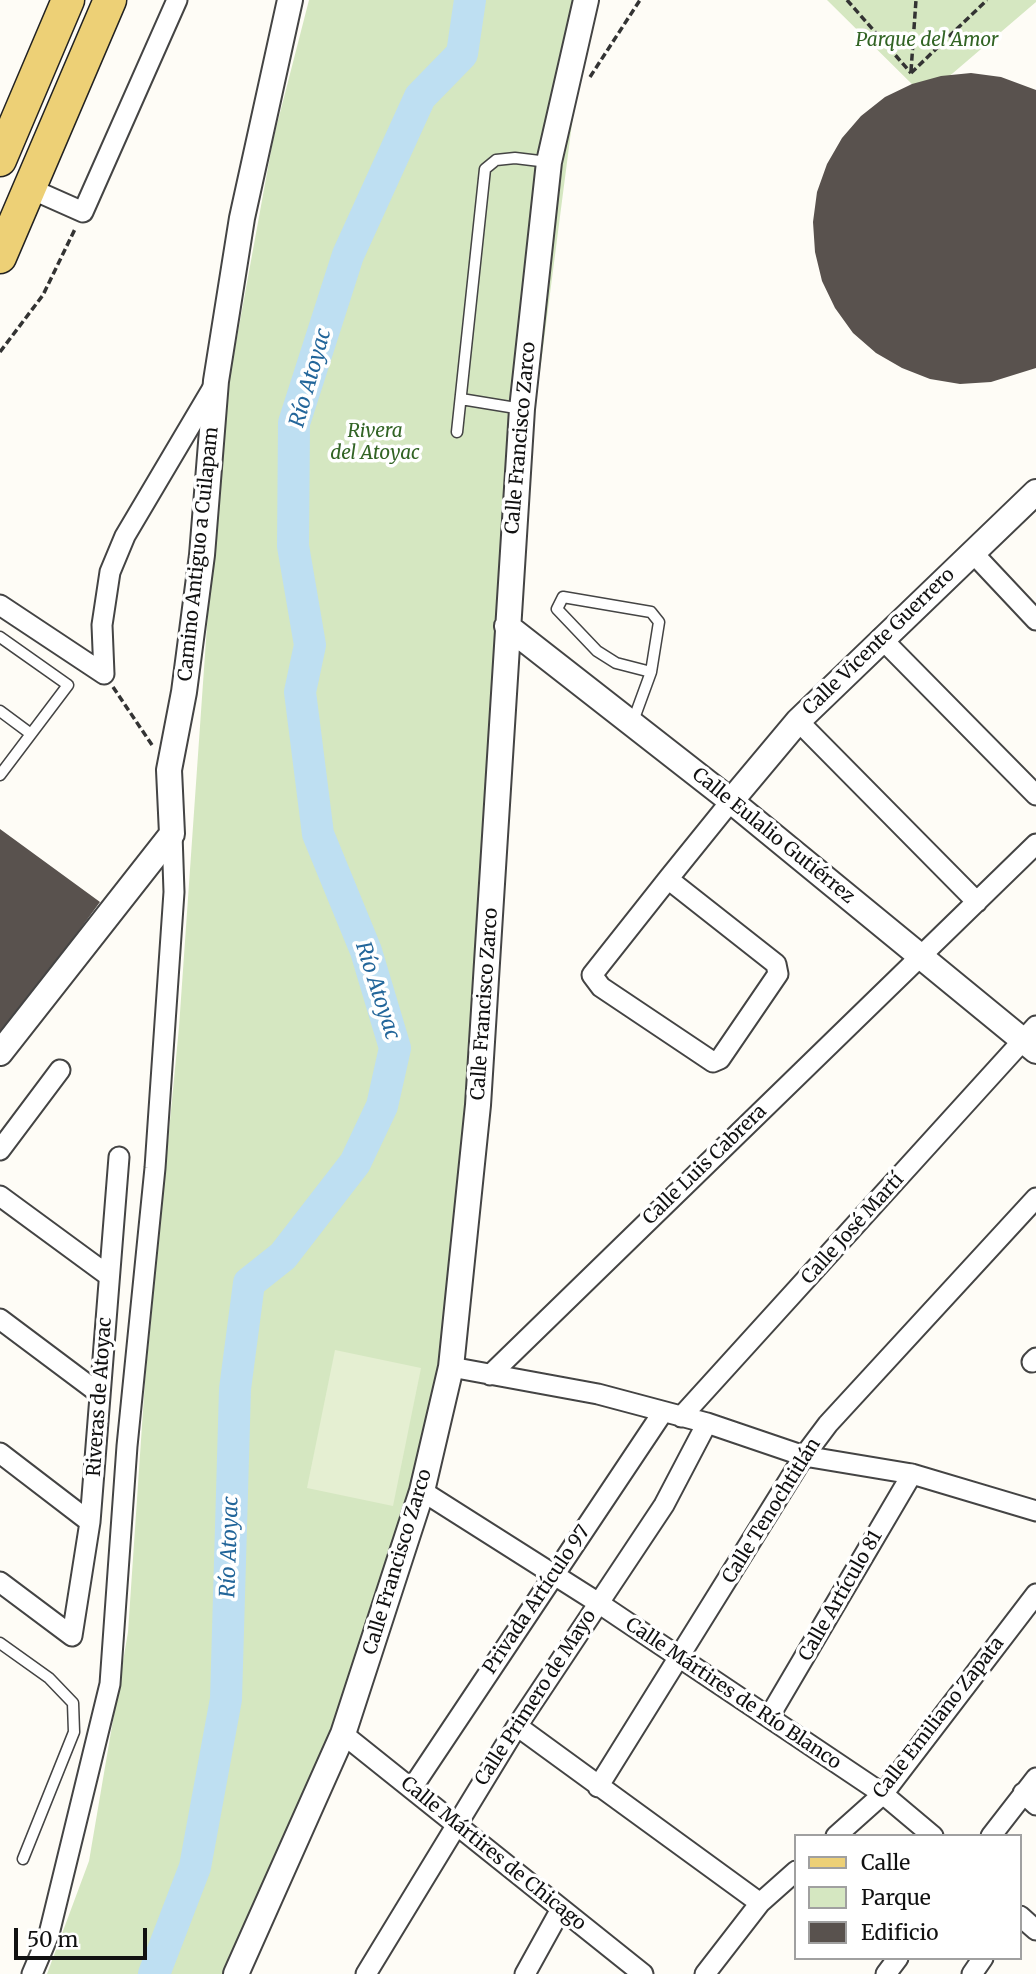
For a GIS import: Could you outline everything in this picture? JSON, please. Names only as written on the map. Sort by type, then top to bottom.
[{"type":"main road","points":[[0,160],[68,0]]},
{"type":"main road","points":[[0,257],[110,0]]},
{"type":"street","points":[[29,188],[83,212],[177,0]]},
{"type":"street","name":"Camino Antiguo a Cuilapam","points":[[172,834],[169,770],[184,692],[202,555],[216,382],[242,218],[290,0]]},
{"type":"street","name":"Calle Francisco Zarco","points":[[236,1974],[343,1734],[422,1491],[451,1367],[478,1105],[522,409],[549,162],[586,0]]},
{"type":"street","points":[[104,674],[102,625],[110,572],[125,536],[216,382]]},
{"type":"street","name":"Calle Vicente Guerrero","points":[[731,801],[798,721],[881,638],[1036,492]]},
{"type":"street","points":[[972,552],[1036,620]]},
{"type":"street","points":[[0,605],[104,674]]},
{"type":"street","name":"Calle Eulalio Gutiérrez","points":[[507,626],[731,801],[920,955],[1032,1039]]},
{"type":"street","points":[[881,638],[1036,795]]},
{"type":"street","points":[[798,721],[976,902]]},
{"type":"street","points":[[668,879],[776,964],[778,974],[720,1059],[713,1062],[601,987],[592,975],[668,879],[731,801]]},
{"type":"street","points":[[0,1053],[172,834]]},
{"type":"street","points":[[32,1974],[49,1934],[110,1684],[127,1446],[155,1168],[174,892],[172,834]]},
{"type":"street","name":"Calle Luis Cabrera","points":[[490,1375],[1036,844]]},
{"type":"street","name":"Calle José Martí","points":[[672,1415],[1032,1039]]},
{"type":"street","points":[[0,1150],[60,1070]]},
{"type":"street","name":"Riveras de Atoyac","points":[[0,1582],[72,1636],[90,1522],[119,1157]]},
{"type":"street","points":[[0,1196],[109,1276]]},
{"type":"street","name":"Calle Tenochtitlán","points":[[598,1787],[680,1659],[804,1455],[828,1424],[1036,1198]]},
{"type":"street","points":[[0,1319],[100,1394]]},
{"type":"street","points":[[451,1367],[598,1394],[707,1423],[804,1455],[912,1474],[1036,1511]]},
{"type":"street","name":"Privada Artículo 97","points":[[412,1788],[554,1574],[672,1415]]},
{"type":"street","name":"Calle Primero de Mayo","points":[[366,1974],[517,1726],[664,1505],[707,1423]]},
{"type":"street","points":[[0,1453],[90,1522]]},
{"type":"street","name":"Calle Artículo 81","points":[[769,1717],[912,1474]]},
{"type":"street","name":"Calle Mártires de Río Blanco","points":[[422,1491],[597,1602],[769,1717],[883,1794],[931,1834]]},
{"type":"street","name":"Calle Emiliano Zapata","points":[[838,1834],[883,1794],[1036,1594]]},
{"type":"street","points":[[517,1726],[760,1903]]},
{"type":"street","name":"Calle Mártires de Chicago","points":[[343,1734],[643,1974]]},
{"type":"street","points":[[993,1834],[1029,1799],[1036,1777]]},
{"type":"street","points":[[705,1974],[760,1903],[794,1873]]},
{"type":"street","points":[[525,1974],[561,1909]]},
{"type":"street","points":[[1022,1918],[1036,1930]]},
{"type":"lane","points":[[457,432],[485,169],[496,160],[505,159],[549,162]]},
{"type":"lane","points":[[461,399],[522,409]]},
{"type":"lane","points":[[632,725],[651,672],[659,622],[651,612],[563,597],[557,609],[597,651],[616,663],[651,672]]},
{"type":"lane","points":[[0,637],[68,685],[0,775]]},
{"type":"lane","points":[[0,711],[30,734]]},
{"type":"lane","points":[[0,1643],[49,1678],[74,1703],[75,1732],[23,1859]]},
{"type":"path","points":[[586,84],[640,0]]},
{"type":"path","points":[[847,0],[911,73]]},
{"type":"path","points":[[911,73],[916,0]]},
{"type":"path","points":[[911,73],[987,0]]},
{"type":"path","points":[[0,352],[43,295],[83,212]]},
{"type":"path","points":[[104,674],[169,770]]},
{"type":"green space","name":"Rivera del Atoyac","points":[[309,0],[588,0],[507,626],[451,1367],[343,1734],[232,1974],[47,1974],[89,1861],[128,1632],[145,1381],[179,1027],[221,425],[273,140]]},
{"type":"green space","name":"Parque del Amor","points":[[827,0],[1036,0],[1036,2],[925,97]]},
{"type":"green space","points":[[335,1350],[421,1368],[393,1506],[307,1488]]},
{"type":"building","points":[[971,73],[1001,77],[1036,90],[1036,368],[991,382],[960,384],[930,379],[902,368],[876,353],[853,333],[835,308],[822,281],[815,252],[813,222],[817,192],[827,164],[842,138],[861,116],[885,97],[912,84],[941,76]]},
{"type":"building","points":[[0,829],[100,902],[0,1038]]},
{"type":"waterway","name":"Río Atoyac","points":[[154,1974],[195,1867],[226,1699],[235,1389],[249,1283],[283,1256],[355,1163],[382,1106],[395,1048],[366,951],[318,834],[300,692],[310,645],[293,546],[294,423],[348,255],[420,97],[462,54],[470,0]]}]
